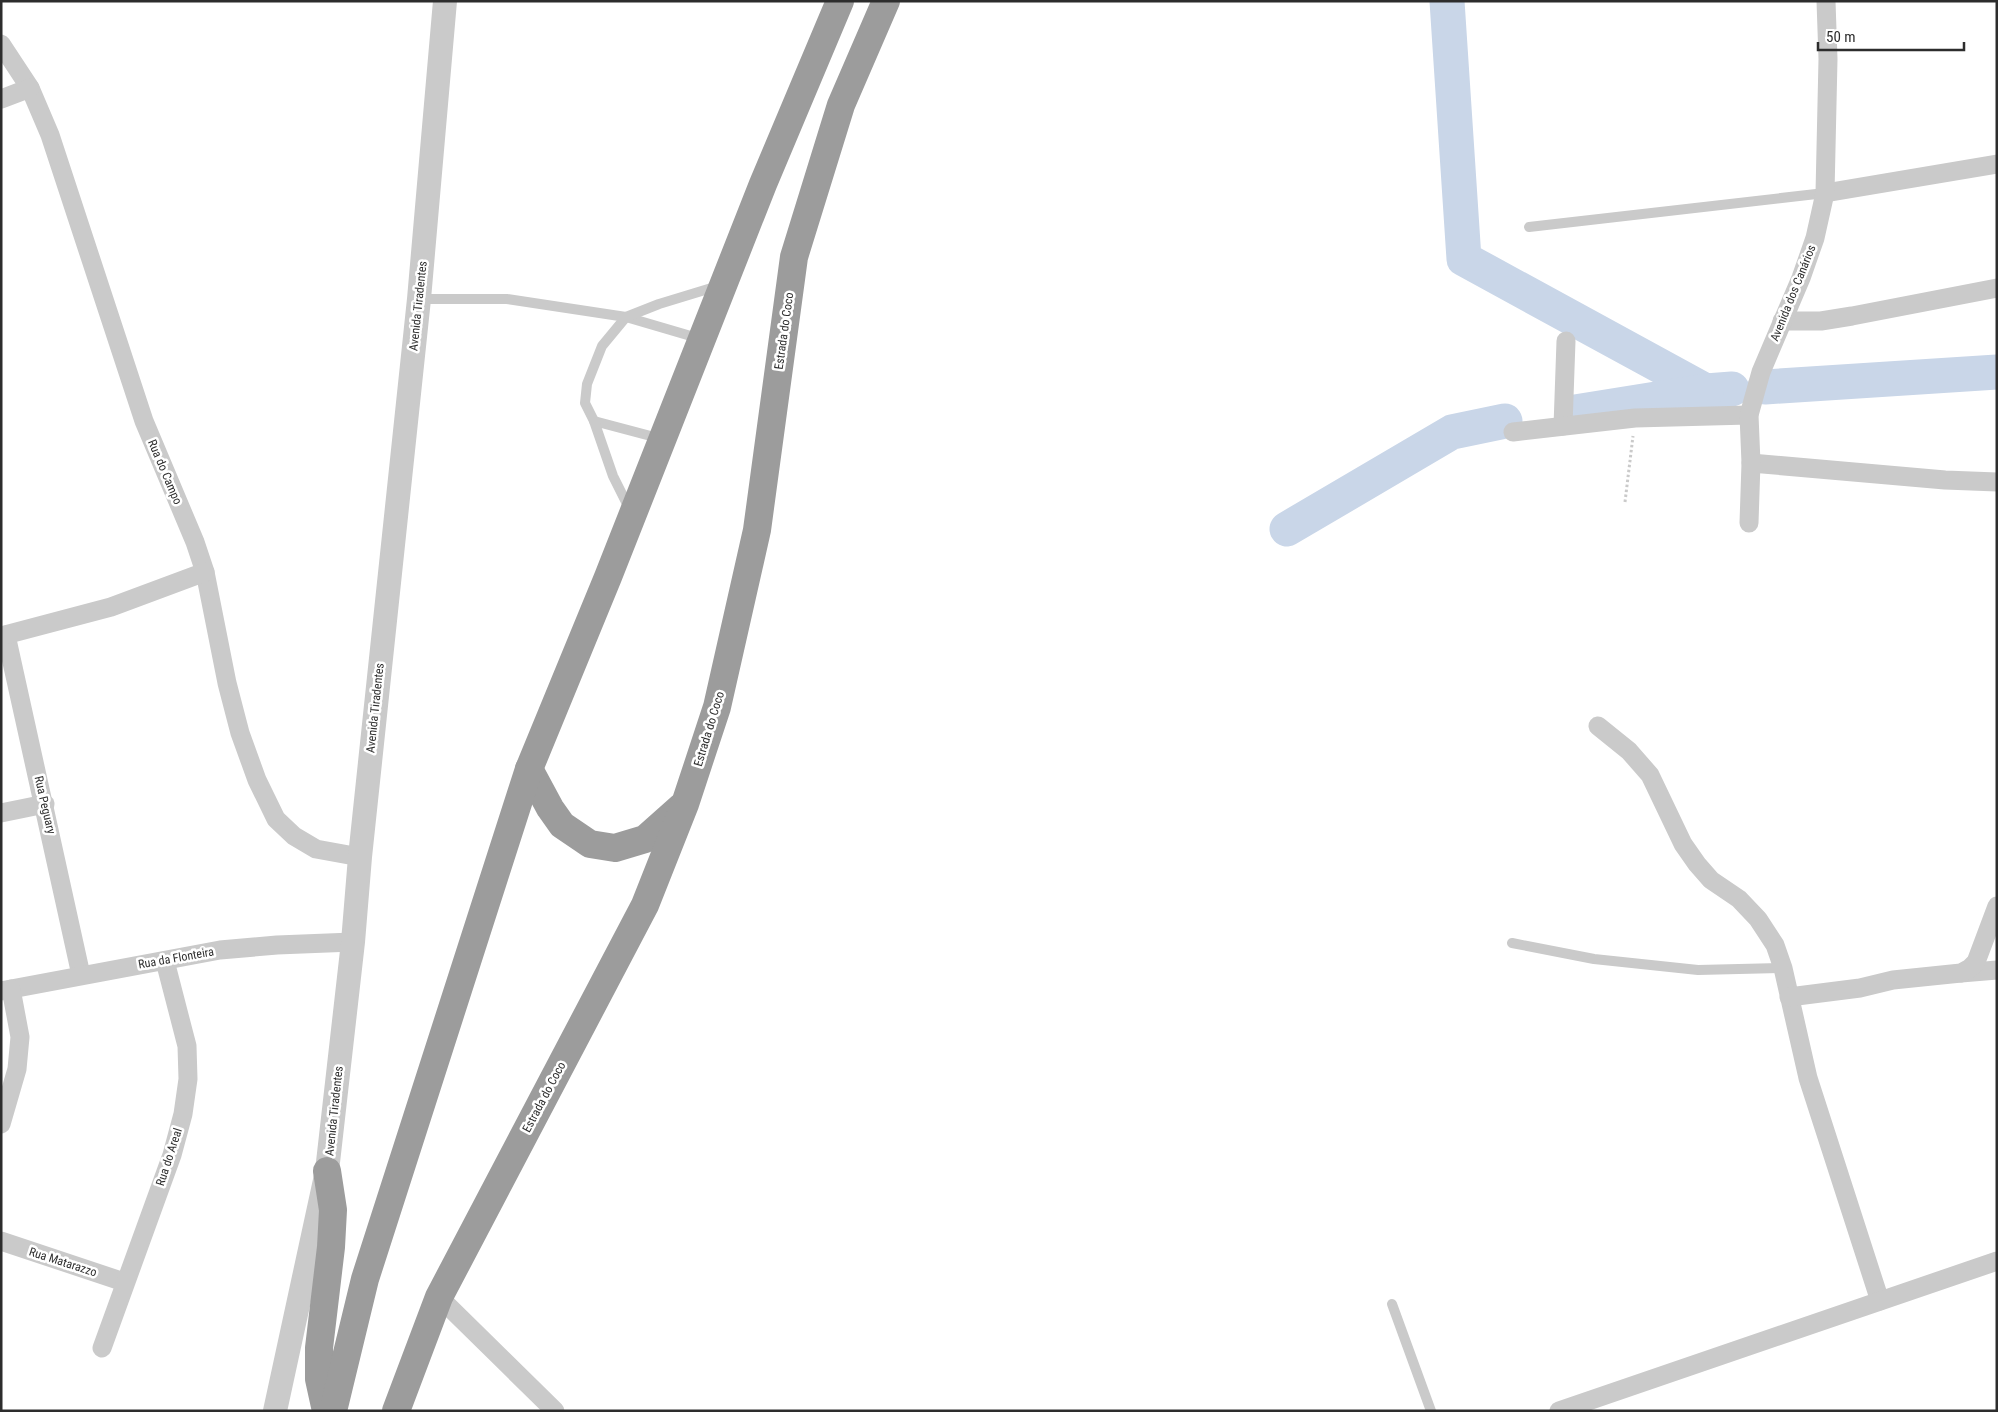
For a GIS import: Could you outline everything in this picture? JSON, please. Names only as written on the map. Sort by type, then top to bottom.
[{"type":"highway","points":[[333,1411],[365,1279],[529,769],[663,439],[763,184],[840,1]]},
{"type":"highway","name":"Estrada do Coco","points":[[396,1411],[439,1297],[645,905],[685,804],[717,707],[757,530],[794,257],[842,105],[886,1]]},
{"type":"highway","points":[[529,769],[562,826],[590,844],[615,848],[645,839],[685,804]]},
{"type":"highway","points":[[326,1411],[319,1379],[318,1348],[331,1247],[333,1210],[327,1171]]},
{"type":"street","name":"Avenida Tiradentes","points":[[275,1411],[327,1171],[353,942],[360,857],[418,299],[445,1]]},
{"type":"street","name":"Avenida dos Canários","points":[[1749,523],[1751,463],[1749,415],[1761,372],[1801,278],[1815,238],[1825,193],[1828,59],[1826,1]]},
{"type":"street","name":"Rua do Campo","points":[[1,44],[30,88],[50,135],[144,421],[195,542],[205,572],[227,683],[240,733],[257,780],[276,819],[294,836],[316,848],[360,857]]},
{"type":"street","points":[[1,99],[30,88]]},
{"type":"street","points":[[1825,193],[1997,164]]},
{"type":"street","points":[[1782,321],[1821,321],[1997,288]]},
{"type":"street","points":[[1564,426],[1566,341]]},
{"type":"street","points":[[1513,432],[1635,418],[1749,415]]},
{"type":"street","points":[[1751,463],[1945,480],[1997,482]]},
{"type":"street","points":[[4,635],[111,607],[205,572]]},
{"type":"street","name":"Rua Peguary","points":[[4,635],[45,804],[81,975]]},
{"type":"street","points":[[1598,726],[1629,751],[1650,775],[1683,844],[1696,864],[1711,880],[1739,899],[1758,919],[1775,945],[1783,968],[1808,1078],[1880,1301]]},
{"type":"street","points":[[1,813],[45,804]]},
{"type":"street","points":[[1961,973],[1976,962],[1997,906]]},
{"type":"street","name":"Rua da Flonteira","points":[[6,990],[220,950],[276,945],[353,942]]},
{"type":"street","name":"Rua do Areal","points":[[102,1348],[124,1282],[172,1155],[183,1114],[188,1080],[187,1046],[165,961]]},
{"type":"street","points":[[1789,997],[1860,988],[1893,980],[1997,970]]},
{"type":"street","points":[[1,1124],[18,1070],[20,1037],[6,990]]},
{"type":"street","name":"Rua Matarazzo","points":[[1,1241],[124,1282]]},
{"type":"street","points":[[1559,1411],[1997,1261]]},
{"type":"street","points":[[439,1297],[555,1411]]},
{"type":"lane","points":[[1529,227],[1825,193]]},
{"type":"lane","points":[[632,515],[613,476],[594,420],[585,403],[587,384],[602,346],[626,317],[659,304],[724,284]]},
{"type":"lane","points":[[418,299],[507,299],[626,317],[702,340]]},
{"type":"lane","points":[[594,420],[663,439]]},
{"type":"lane","points":[[1512,943],[1594,959],[1688,969],[1783,968]]},
{"type":"lane","points":[[1392,1304],[1431,1411]]},
{"type":"path","points":[[1625,502],[1635,418]]},
{"type":"waterway","points":[[1447,1],[1464,259],[1706,391],[1732,389]]},
{"type":"waterway","points":[[1765,387],[1997,372]]},
{"type":"waterway","points":[[1575,412],[1706,391]]},
{"type":"waterway","points":[[1287,529],[1452,432],[1505,421]]}]
